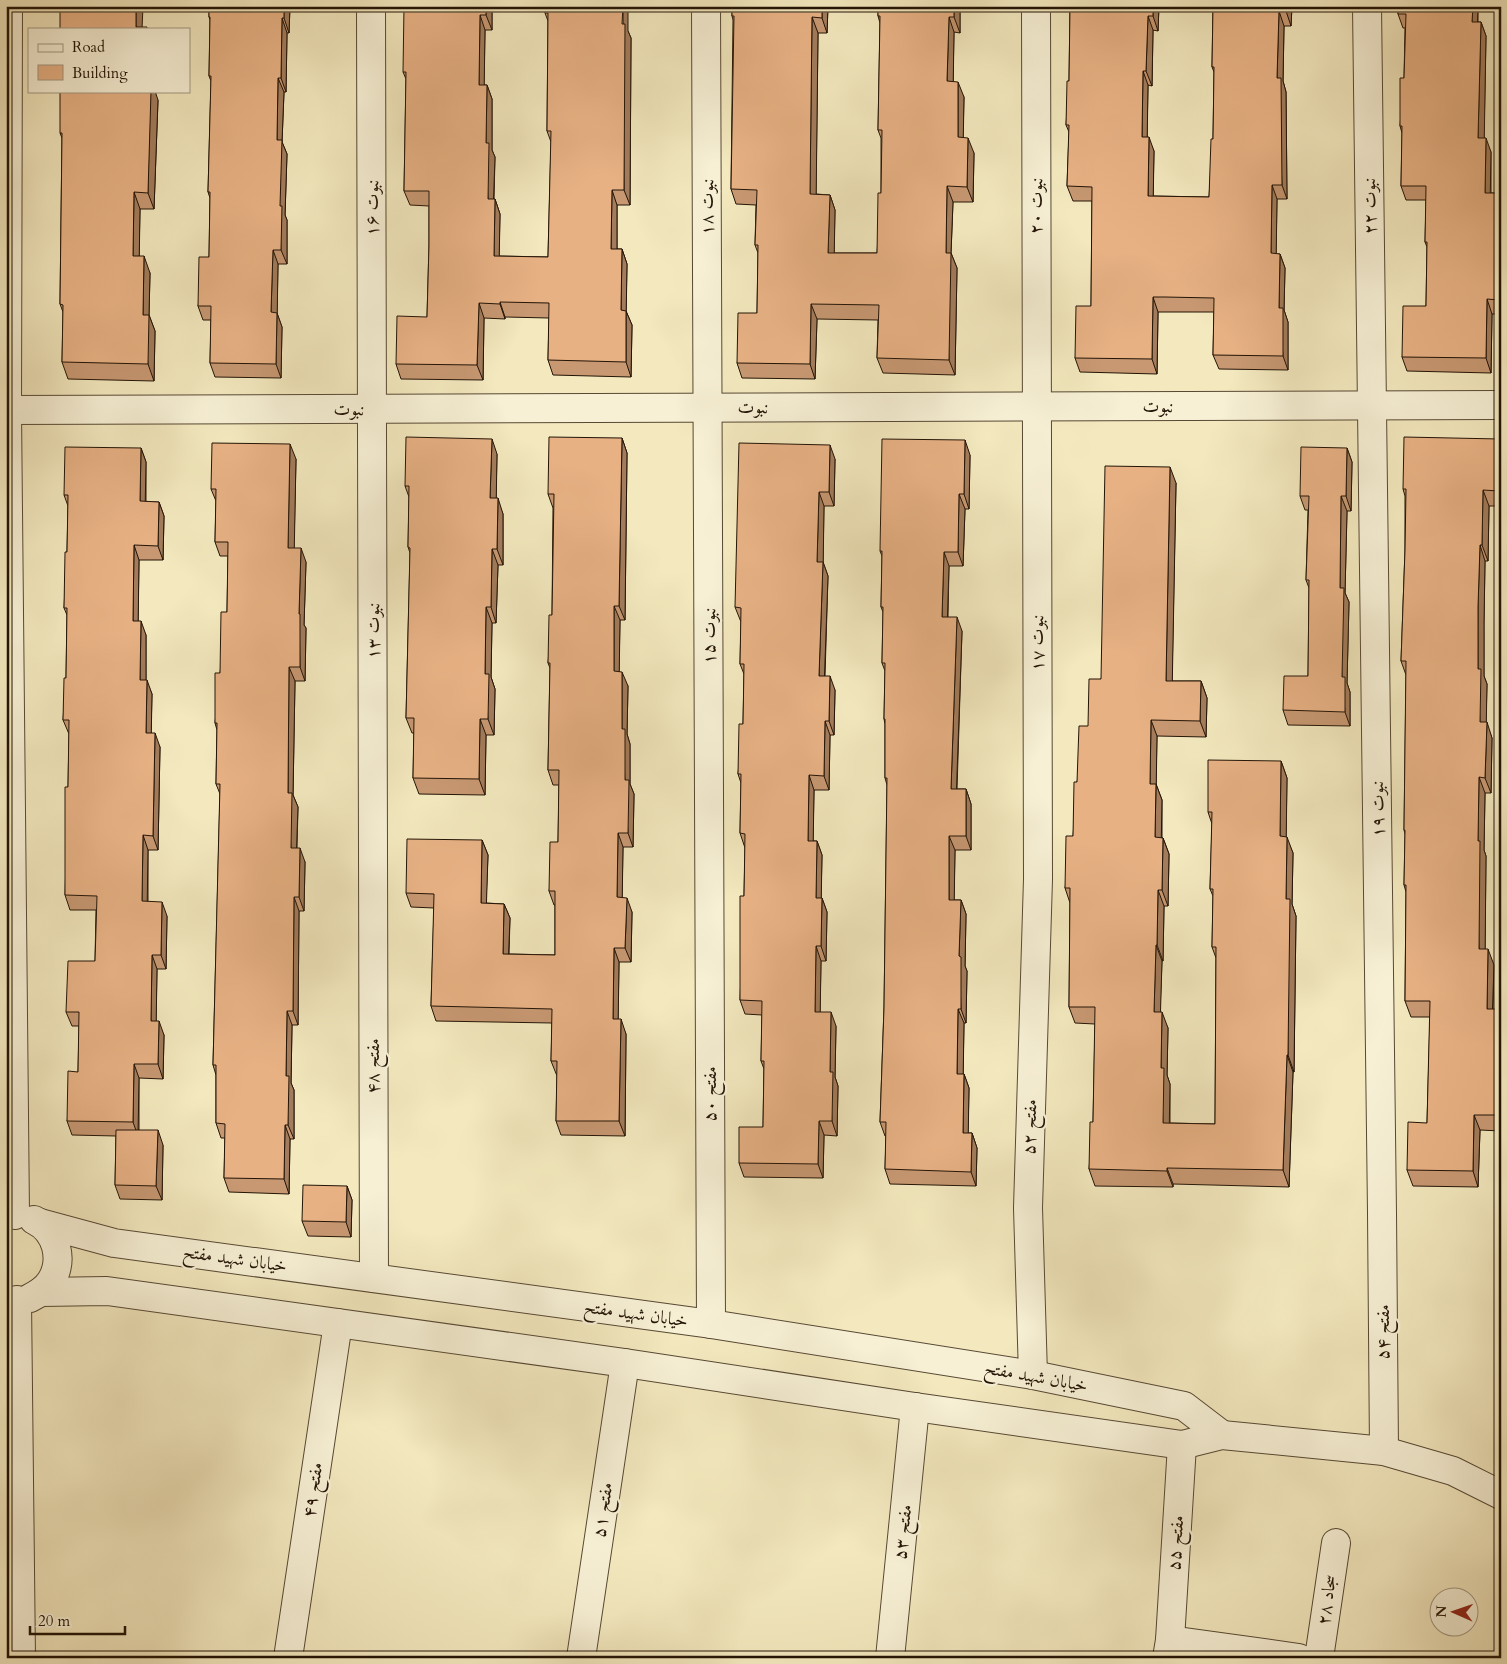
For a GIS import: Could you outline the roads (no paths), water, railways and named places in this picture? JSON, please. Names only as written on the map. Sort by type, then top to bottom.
[{"type":"street","points":[[8,6],[7,410],[21,1218],[50,1232],[56,1244],[58,1257],[56,1270],[50,1282],[21,1297]]},
{"type":"street","name":"نبوت ۱۶","points":[[372,6],[372,409]]},
{"type":"street","name":"نبوت ۱۸","points":[[706,6],[708,408]]},
{"type":"street","name":"نبوت ۲۰","points":[[1036,6],[1037,406]]},
{"type":"street","name":"نبوت ۲۲","points":[[1367,6],[1373,406]]},
{"type":"street","name":"نبوت","points":[[7,410],[1501,405]]},
{"type":"street","name":"نبوت ۱۷","points":[[1037,406],[1038,879]]},
{"type":"street","name":"نبوت ۱۹","points":[[1373,406],[1382,1213]]},
{"type":"street","name":"نبوت ۱۵","points":[[708,408],[710,865]]},
{"type":"street","name":"نبوت ۱۳","points":[[372,409],[373,854]]},
{"type":"street","name":"مفتح ۴۸","points":[[373,854],[374,1278]]},
{"type":"street","name":"مفتح ۵۰","points":[[710,865],[711,1324]]},
{"type":"street","name":"مفتح ۵۲","points":[[1033,1376],[1028,1208],[1038,879]]},
{"type":"street","name":"مفتح ۵۴","points":[[1382,1213],[1384,1451]]},
{"type":"street","name":"خیابان شهید مفتح","points":[[21,1218],[114,1243],[711,1324],[1033,1376],[1184,1406],[1222,1435]]},
{"type":"street","points":[[21,1297],[107,1291],[624,1362],[915,1407],[1182,1445],[1222,1435],[1384,1451],[1453,1471],[1501,1496]]},
{"type":"street","points":[[21,1297],[21,1658]]},
{"type":"street","name":"مفتح ۴۹","points":[[288,1658],[338,1323]]},
{"type":"street","name":"مفتح ۵۱","points":[[581,1658],[624,1362]]},
{"type":"street","name":"مفتح ۵۳","points":[[890,1657],[915,1407]]},
{"type":"street","name":"مفتح ۵۵","points":[[1168,1649],[1182,1445]]},
{"type":"street","name":"سجاد ۲۸","points":[[1319,1658],[1336,1543]]},
{"type":"street","points":[[1168,1649],[1299,1658]]}]
